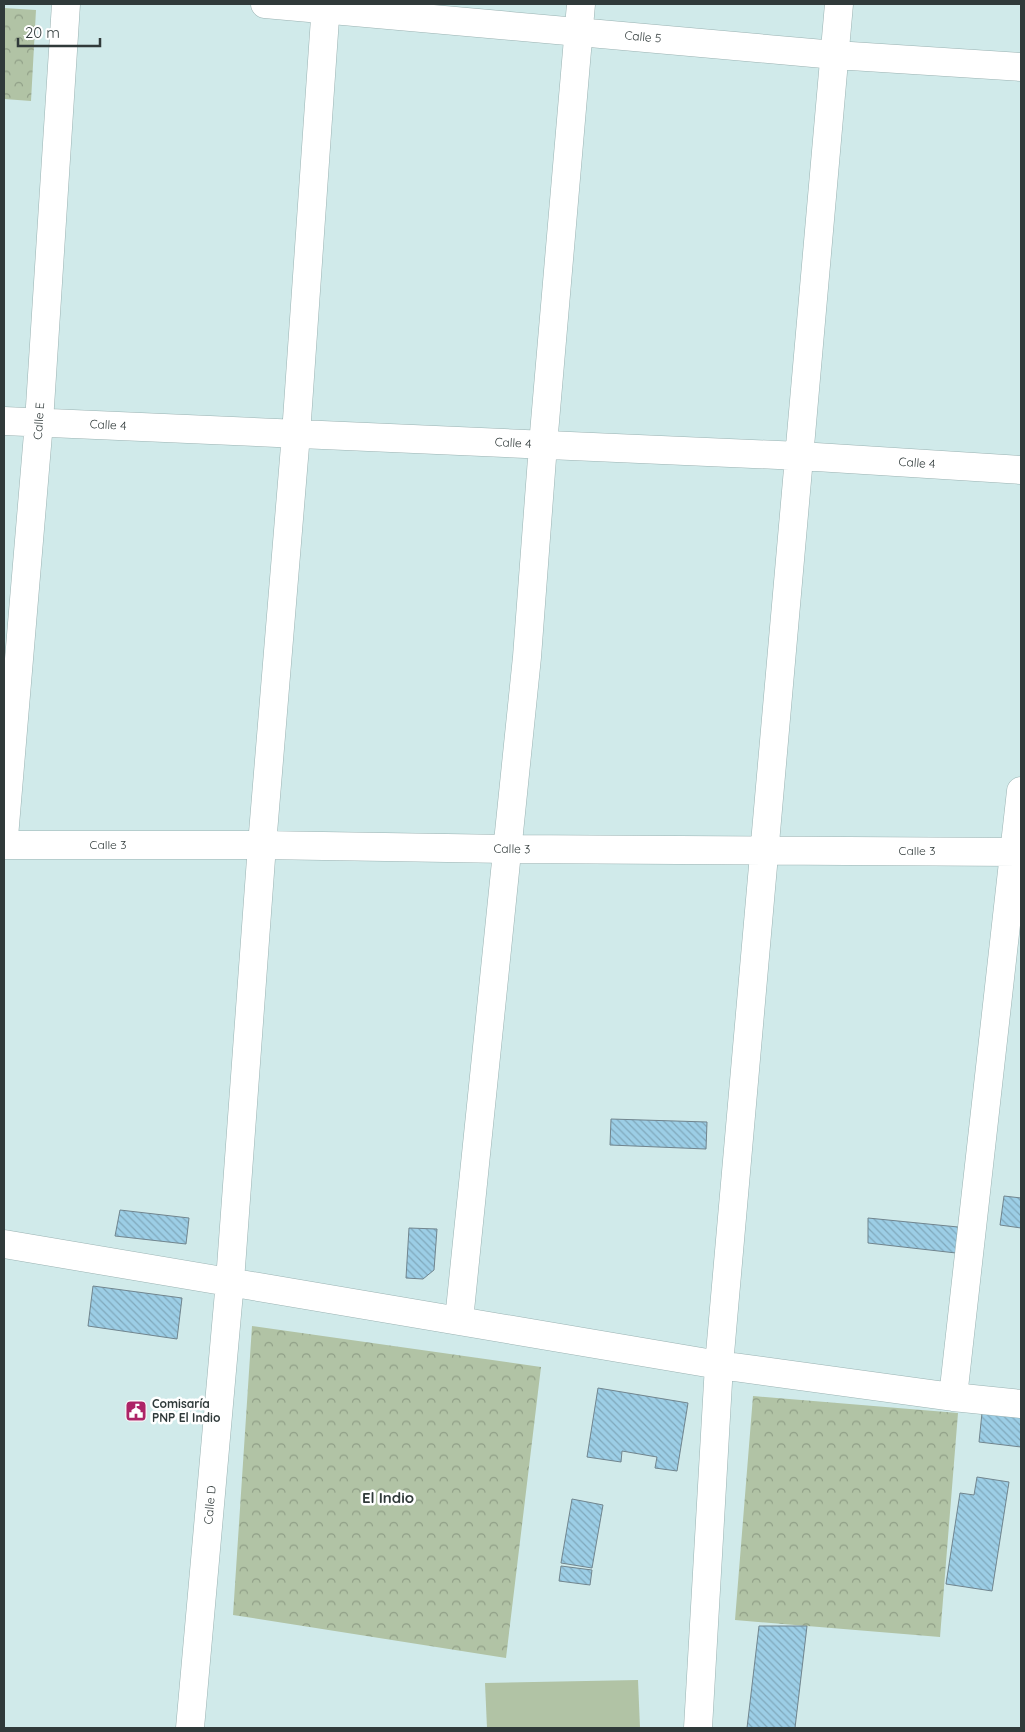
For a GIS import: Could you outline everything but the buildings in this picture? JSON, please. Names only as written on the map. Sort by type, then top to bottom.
[{"type":"street","name":"Calle E","points":[[4,837],[39,422],[66,4]]},
{"type":"street","name":"Calle 5","points":[[265,4],[325,7],[835,55],[1021,67]]},
{"type":"street","points":[[459,1320],[527,657],[543,445],[581,4]]},
{"type":"street","points":[[698,1728],[719,1365],[839,4]]},
{"type":"street","name":"Calle D","points":[[190,1728],[230,1281],[262,845],[296,434],[325,7]]},
{"type":"street","name":"Calle 4","points":[[4,421],[800,456],[1021,470]]},
{"type":"street","points":[[953,1397],[1018,852],[1021,791]]},
{"type":"street","name":"Calle 3","points":[[4,845],[262,845],[508,849],[1018,852]]},
{"type":"street","points":[[4,1244],[719,1365],[953,1397],[1021,1404]]},
{"type":"green space","points":[[4,8],[36,10],[31,101],[4,99]]},
{"type":"green space","points":[[252,1326],[541,1367],[506,1658],[233,1615]]},
{"type":"green space","points":[[753,1396],[958,1413],[940,1637],[735,1620]]},
{"type":"green space","points":[[638,1680],[640,1728],[487,1728],[485,1683]]},
{"type":"place","name":"Comisaría PNP El Indio","points":[[136,1411]]},
{"type":"district","name":"El Indio","points":[[388,1498]]}]
